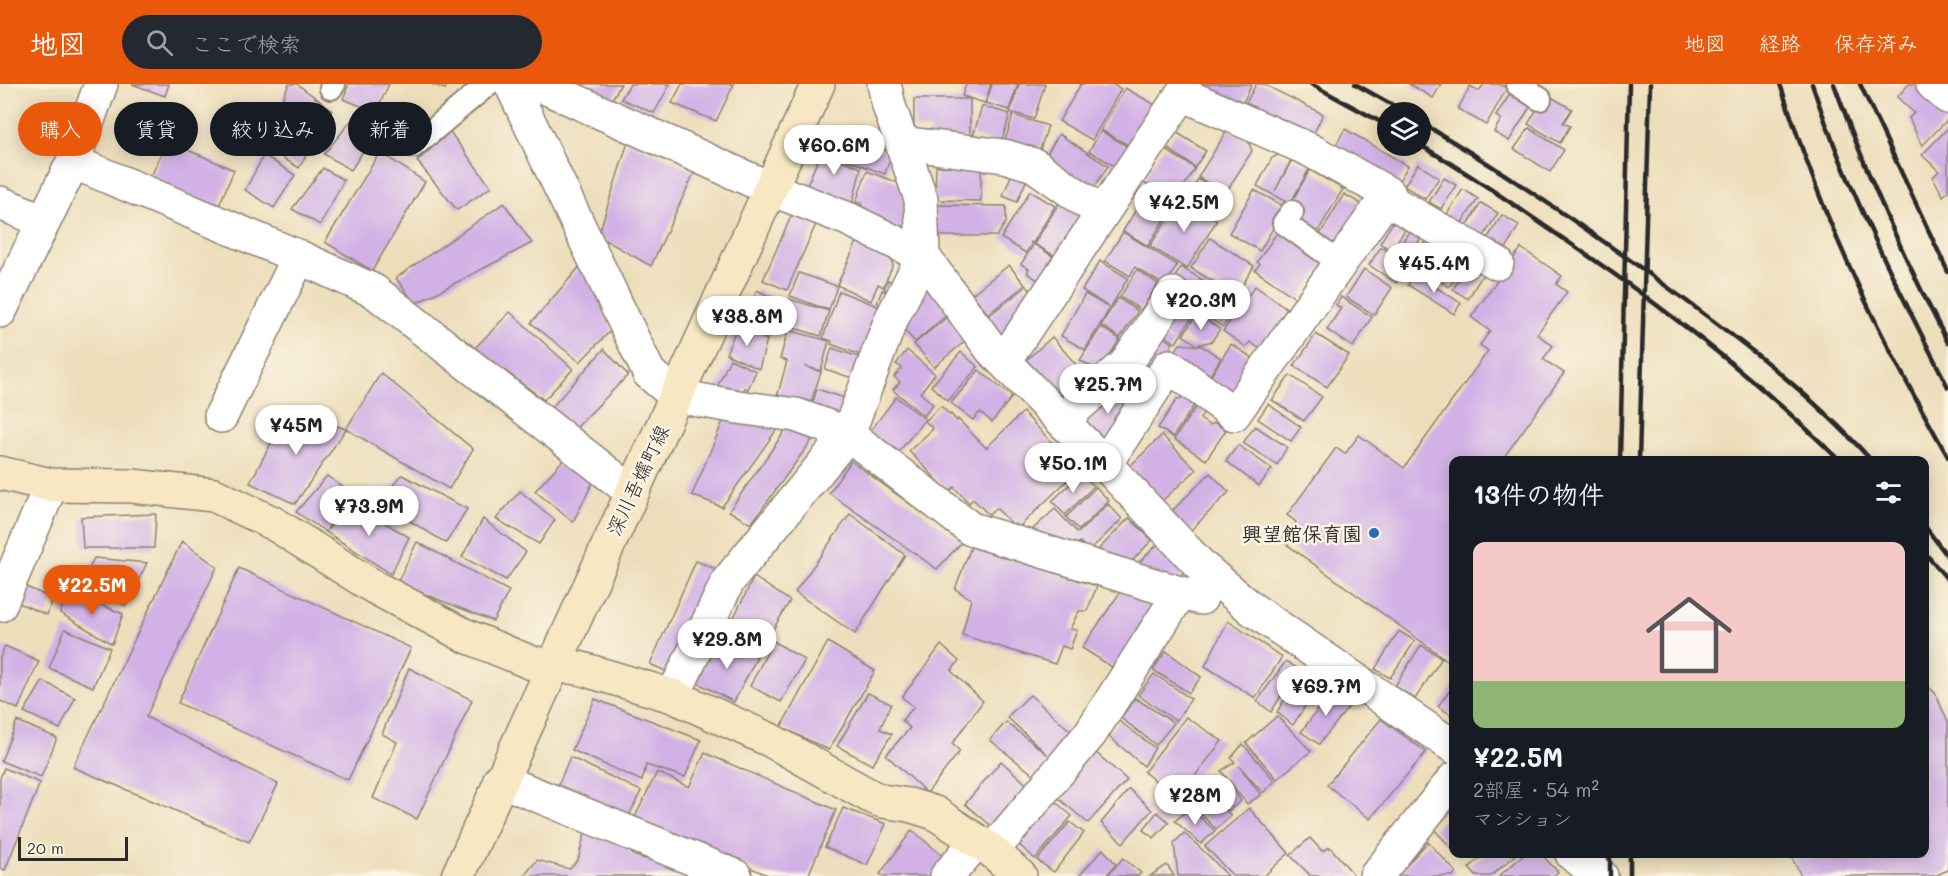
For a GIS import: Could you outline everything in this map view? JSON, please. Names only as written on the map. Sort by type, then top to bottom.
[{"type":"street","points":[[0,311],[73,162],[101,84]]},
{"type":"street","points":[[511,84],[649,373],[676,396],[796,415],[848,434],[971,529],[1180,593],[1252,609]]},
{"type":"street","points":[[538,84],[771,189],[848,219],[922,256],[992,350],[1105,464],[1201,566],[1252,609],[1449,744]]},
{"type":"street","name":"深川吾嬬町線","points":[[458,876],[818,84]]},
{"type":"street","points":[[673,696],[728,581],[848,434],[890,322],[922,256],[921,199],[889,106],[884,84]]},
{"type":"street","points":[[1933,84],[1948,97]]},
{"type":"street","points":[[1004,361],[1182,94],[1310,150],[1389,194],[1234,414],[1169,366],[1105,464]]},
{"type":"street","points":[[902,143],[1004,156],[1034,165],[1102,213]]},
{"type":"street","points":[[73,162],[374,291],[632,492]]},
{"type":"street","points":[[1387,199],[1497,263]]},
{"type":"street","points":[[0,203],[44,221]]},
{"type":"street","points":[[221,416],[298,257]]},
{"type":"street","points":[[1062,420],[1126,364],[1173,294]]},
{"type":"street","points":[[0,473],[51,485],[132,486],[214,495],[273,523],[374,587],[464,635],[532,663],[579,668],[673,696],[770,740],[870,796],[935,813],[984,846],[1020,876]]},
{"type":"street","points":[[0,605],[51,485]]},
{"type":"street","points":[[947,876],[984,846],[1090,734],[1180,593]]},
{"type":"street","points":[[500,780],[735,876]]},
{"type":"street","points":[[1376,876],[1449,785]]},
{"type":"street","points":[[1573,862],[1601,876]]},
{"type":"lane","points":[[432,131],[488,84]]},
{"type":"lane","points":[[1517,84],[1540,99]]},
{"type":"lane","points":[[1292,212],[1284,223],[1341,264]]},
{"type":"building","points":[[132,84],[169,84],[165,96]]},
{"type":"building","points":[[289,84],[297,84],[321,102],[281,102]]},
{"type":"building","points":[[349,84],[389,84],[381,102],[351,102],[343,99]]},
{"type":"building","points":[[431,84],[448,84],[445,89]]},
{"type":"building","points":[[571,84],[621,84],[611,101]]},
{"type":"building","points":[[630,84],[670,84],[654,113],[621,99]]},
{"type":"building","points":[[682,84],[734,84],[716,121],[672,103]]},
{"type":"building","points":[[966,84],[991,84],[985,103],[962,96]]},
{"type":"building","points":[[992,84],[1018,84],[1009,110],[986,103]]},
{"type":"building","points":[[1019,84],[1045,84],[1034,119],[1010,112]]},
{"type":"building","points":[[1081,84],[1112,84],[1121,89],[1092,140],[1059,121]]},
{"type":"building","points":[[1200,84],[1252,84],[1238,112]]},
{"type":"building","points":[[1256,84],[1263,84],[1323,114],[1311,139],[1245,105]]},
{"type":"building","points":[[1409,84],[1441,84],[1433,98]]},
{"type":"building","points":[[1484,84],[1499,84],[1507,88],[1486,125],[1458,109],[1470,86],[1479,91]]},
{"type":"building","points":[[1909,84],[1923,84],[1948,110],[1948,119],[1922,146],[1909,118],[1914,113],[1897,97]]},
{"type":"building","points":[[1125,88],[1159,107],[1135,149],[1101,130]]},
{"type":"building","points":[[1511,92],[1532,104],[1509,141],[1494,132],[1501,119],[1496,116]]},
{"type":"building","points":[[1546,94],[1572,109],[1563,123],[1570,126],[1560,143],[1528,124]]},
{"type":"building","points":[[914,99],[970,99],[970,138],[930,138],[930,129],[914,129]]},
{"type":"building","points":[[982,106],[1010,114],[1001,144],[973,136]]},
{"type":"building","points":[[1013,115],[1048,126],[1037,158],[1005,141]]},
{"type":"building","points":[[348,125],[348,156],[360,156],[351,170],[327,156],[336,156],[336,139]]},
{"type":"building","points":[[1529,128],[1564,150],[1550,172],[1514,149]]},
{"type":"building","points":[[1948,128],[1948,191],[1943,196],[1933,177],[1939,171],[1922,155]]},
{"type":"building","points":[[1228,129],[1248,141],[1252,151],[1225,194],[1198,177]]},
{"type":"building","points":[[1345,129],[1377,148],[1377,156],[1391,156],[1408,166],[1395,187],[1333,150]]},
{"type":"building","points":[[1101,131],[1135,151],[1123,171],[1089,151]]},
{"type":"building","points":[[450,132],[491,187],[457,210],[417,161],[423,156],[432,156],[432,148]]},
{"type":"building","points":[[1176,132],[1206,151],[1195,167],[1166,147]]},
{"type":"building","points":[[829,134],[850,140],[842,160],[861,168],[850,214],[804,192]]},
{"type":"building","points":[[1059,134],[1108,166],[1090,194],[1041,163]]},
{"type":"building","points":[[852,138],[892,153],[885,174],[845,159]]},
{"type":"building","points":[[628,142],[695,171],[651,266],[598,236]]},
{"type":"building","points":[[1163,148],[1195,168],[1175,202],[1142,182]]},
{"type":"building","points":[[198,154],[234,170],[217,210],[149,181],[160,156]]},
{"type":"building","points":[[1280,154],[1291,160],[1275,191],[1293,158],[1310,167],[1290,204],[1257,186],[1272,158]]},
{"type":"building","points":[[263,156],[295,175],[274,208],[245,190]]},
{"type":"building","points":[[280,156],[306,156],[299,168]]},
{"type":"building","points":[[378,156],[386,156],[425,182],[372,271],[325,242]]},
{"type":"building","points":[[1418,164],[1439,178],[1425,199],[1404,186]]},
{"type":"building","points":[[936,166],[981,166],[981,201],[935,200]]},
{"type":"building","points":[[323,168],[344,180],[320,225],[292,209]]},
{"type":"building","points":[[1310,170],[1343,189],[1317,233],[1297,222],[1304,210],[1291,203]]},
{"type":"building","points":[[867,171],[899,183],[908,207],[904,232],[859,216],[862,204],[856,202]]},
{"type":"building","points":[[1012,173],[1027,179],[1017,202],[1003,196]]},
{"type":"building","points":[[1444,178],[1456,185],[1441,209],[1429,202]]},
{"type":"building","points":[[1198,179],[1225,196],[1214,215],[1186,199]]},
{"type":"building","points":[[1463,189],[1478,199],[1458,228],[1444,219]]},
{"type":"building","points":[[1148,190],[1173,205],[1148,246],[1123,231]]},
{"type":"building","points":[[1254,190],[1285,207],[1260,251],[1229,233]]},
{"type":"building","points":[[1030,191],[1055,206],[1033,243],[1030,242],[1032,243],[1026,253],[1001,238]]},
{"type":"building","points":[[1344,194],[1363,205],[1341,253],[1317,239]]},
{"type":"building","points":[[1181,197],[1217,220],[1187,269],[1150,246]]},
{"type":"building","points":[[504,203],[532,243],[415,304],[396,278]]},
{"type":"building","points":[[1059,203],[1085,218],[1067,263],[1034,244]]},
{"type":"building","points":[[1481,203],[1498,213],[1481,241],[1464,231]]},
{"type":"building","points":[[936,205],[1006,206],[1006,222],[997,236],[936,236]]},
{"type":"building","points":[[792,214],[816,224],[787,290],[763,280]]},
{"type":"building","points":[[1398,214],[1410,222],[1391,251],[1380,243]]},
{"type":"building","points":[[1502,215],[1519,225],[1502,256],[1483,245]]},
{"type":"building","points":[[1414,224],[1425,231],[1409,258],[1397,250]]},
{"type":"building","points":[[1279,230],[1325,262],[1298,300],[1255,270],[1260,264],[1257,262]]},
{"type":"building","points":[[1123,232],[1177,265],[1165,286],[1135,267],[1130,276],[1105,261]]},
{"type":"building","points":[[1431,234],[1445,243],[1426,271],[1412,263]]},
{"type":"building","points":[[1210,238],[1254,266],[1236,296],[1191,268]]},
{"type":"building","points":[[857,242],[890,257],[893,265],[883,287],[878,284],[871,301],[837,285]]},
{"type":"building","points":[[1034,244],[1066,265],[1050,288],[1027,273],[1029,269],[1021,264]]},
{"type":"building","points":[[1381,247],[1408,265],[1396,283],[1369,265]]},
{"type":"building","points":[[1449,247],[1467,258],[1449,287],[1431,276]]},
{"type":"building","points":[[1521,248],[1562,276],[1556,284],[1567,292],[1537,334],[1553,346],[1543,359],[1564,373],[1505,456],[1449,456],[1449,661],[1282,541],[1296,522],[1287,515],[1336,448],[1345,454],[1359,435],[1404,468],[1488,351],[1480,345],[1490,331],[1471,317]]},
{"type":"building","points":[[1471,260],[1486,269],[1468,299],[1453,289]]},
{"type":"building","points":[[1100,261],[1128,278],[1110,308],[1082,290]]},
{"type":"building","points":[[583,263],[612,329],[580,362],[531,323]]},
{"type":"building","points":[[1009,265],[1025,285],[988,314],[972,294]]},
{"type":"building","points":[[1181,267],[1209,284],[1197,304],[1169,287]]},
{"type":"building","points":[[1364,269],[1392,288],[1374,315],[1346,297]]},
{"type":"building","points":[[1137,270],[1158,284],[1141,310],[1120,297]]},
{"type":"building","points":[[799,273],[837,286],[829,310],[790,296]]},
{"type":"building","points":[[1415,274],[1461,303],[1454,314],[1408,285]]},
{"type":"building","points":[[888,280],[902,287],[897,296],[884,289]]},
{"type":"building","points":[[1211,285],[1239,303],[1223,327],[1196,310]]},
{"type":"building","points":[[1027,286],[1041,303],[1001,334],[987,317]]},
{"type":"building","points":[[1255,286],[1295,314],[1267,354],[1250,342],[1246,347],[1223,331]]},
{"type":"building","points":[[929,288],[949,313],[915,342],[901,326],[910,304]]},
{"type":"building","points":[[757,290],[777,300],[768,338],[741,327]]},
{"type":"building","points":[[882,290],[896,297],[891,310],[877,303]]},
{"type":"building","points":[[839,291],[885,309],[871,359],[831,344],[832,341],[823,338]]},
{"type":"building","points":[[1085,294],[1110,308],[1085,350],[1061,336]]},
{"type":"building","points":[[1341,297],[1372,317],[1353,347],[1327,330],[1341,308],[1336,305]]},
{"type":"building","points":[[1118,298],[1138,311],[1120,338],[1101,325]]},
{"type":"building","points":[[789,299],[829,311],[821,336],[781,324]]},
{"type":"building","points":[[1172,300],[1194,314],[1176,343],[1155,329]]},
{"type":"building","points":[[510,312],[573,369],[544,400],[475,348]]},
{"type":"building","points":[[951,314],[970,337],[934,367],[914,344]]},
{"type":"building","points":[[1197,314],[1220,329],[1212,341],[1197,345],[1183,335]]},
{"type":"building","points":[[737,326],[767,340],[759,369],[726,354]]},
{"type":"building","points":[[1101,327],[1120,339],[1105,363],[1102,361],[1096,370],[1080,360]]},
{"type":"building","points":[[788,330],[829,341],[821,371],[804,366],[821,372],[808,411],[776,401],[787,361],[780,359]]},
{"type":"building","points":[[1154,332],[1173,343],[1142,399],[1121,387]]},
{"type":"building","points":[[1316,334],[1349,355],[1327,387],[1294,366]]},
{"type":"building","points":[[1052,337],[1085,375],[1058,398],[1025,361]]},
{"type":"building","points":[[1180,344],[1202,346],[1221,358],[1203,386],[1167,363]]},
{"type":"building","points":[[1231,344],[1265,366],[1243,401],[1209,379]]},
{"type":"building","points":[[832,348],[871,361],[864,382],[825,369]]},
{"type":"building","points":[[604,349],[628,375],[575,429],[551,408]]},
{"type":"building","points":[[907,350],[935,374],[920,393],[933,404],[924,416],[893,390],[900,382],[894,377],[902,368],[896,364]]},
{"type":"building","points":[[961,352],[978,367],[948,401],[931,386]]},
{"type":"building","points":[[730,359],[756,371],[748,389],[745,388],[739,400],[716,389]]},
{"type":"building","points":[[979,370],[1012,397],[992,422],[980,412],[973,420],[951,403]]},
{"type":"building","points":[[381,373],[473,449],[449,489],[346,429]]},
{"type":"building","points":[[1290,375],[1322,397],[1304,421],[1272,400]]},
{"type":"building","points":[[1114,386],[1138,411],[1103,444],[1079,418]]},
{"type":"building","points":[[817,389],[857,402],[848,432],[808,418]]},
{"type":"building","points":[[896,397],[925,419],[890,463],[862,442]]},
{"type":"building","points":[[1186,398],[1195,404],[1173,437],[1158,428],[1177,399]]},
{"type":"building","points":[[1268,404],[1301,427],[1291,441],[1258,419]]},
{"type":"building","points":[[1197,405],[1205,410],[1200,419],[1209,425],[1215,423],[1226,430],[1206,460],[1174,439]]},
{"type":"building","points":[[941,406],[957,421],[958,419],[986,448],[1023,412],[1078,470],[1017,529],[996,508],[989,515],[973,499],[969,503],[954,487],[949,492],[909,451],[933,429],[925,421]]},
{"type":"building","points":[[288,411],[346,429],[295,504],[250,483]]},
{"type":"building","points":[[726,414],[777,429],[722,507],[692,495]]},
{"type":"building","points":[[789,425],[812,440],[751,524],[729,511]]},
{"type":"building","points":[[1255,426],[1287,447],[1277,465],[1243,443]]},
{"type":"building","points":[[1162,435],[1196,470],[1162,501],[1129,467]]},
{"type":"building","points":[[1238,445],[1272,469],[1259,486],[1226,461]]},
{"type":"building","points":[[564,459],[593,482],[573,522],[535,491]]},
{"type":"building","points":[[851,461],[962,542],[937,569],[829,493]]},
{"type":"building","points":[[1210,473],[1229,492],[1187,534],[1168,515]]},
{"type":"building","points":[[1081,474],[1094,486],[1065,515],[1052,501]]},
{"type":"building","points":[[402,475],[467,509],[446,543],[379,502]]},
{"type":"building","points":[[327,476],[347,490],[326,532],[296,512]]},
{"type":"building","points":[[1096,487],[1109,501],[1079,530],[1066,517]]},
{"type":"building","points":[[520,491],[555,520],[539,544],[496,519]]},
{"type":"building","points":[[350,502],[409,537],[391,574],[326,532]]},
{"type":"building","points":[[1108,504],[1122,519],[1089,551],[1080,542],[1067,553],[1022,539],[1055,509],[1078,533]]},
{"type":"building","points":[[156,514],[154,548],[83,548],[81,517]]},
{"type":"building","points":[[850,514],[905,555],[855,634],[795,592]]},
{"type":"building","points":[[1129,518],[1152,540],[1128,565],[1097,551]]},
{"type":"building","points":[[483,519],[526,552],[506,580],[462,557]]},
{"type":"building","points":[[182,541],[217,567],[146,717],[278,784],[249,842],[73,767]]},
{"type":"building","points":[[417,542],[509,591],[493,621],[397,583]]},
{"type":"building","points":[[1158,544],[1185,571],[1169,587],[1128,573]]},
{"type":"building","points":[[971,547],[1097,586],[1087,611],[1079,611],[1070,629],[1077,630],[1070,649],[1062,646],[1055,664],[962,635],[971,599],[955,589]]},
{"type":"building","points":[[94,558],[147,563],[126,606],[82,585]]},
{"type":"building","points":[[696,561],[726,573],[670,673],[650,664]]},
{"type":"building","points":[[239,568],[411,648],[348,780],[178,703]]},
{"type":"building","points":[[754,577],[790,601],[760,651],[727,631]]},
{"type":"building","points":[[22,585],[53,599],[47,615],[14,601]]},
{"type":"building","points":[[1125,585],[1164,601],[1140,623],[1149,631],[1115,669],[1082,648]]},
{"type":"building","points":[[68,591],[123,614],[112,644],[60,613]]},
{"type":"building","points":[[1228,621],[1282,657],[1255,698],[1205,666]]},
{"type":"building","points":[[65,629],[110,648],[93,687],[49,668]]},
{"type":"building","points":[[1399,631],[1415,641],[1390,678],[1375,669]]},
{"type":"building","points":[[719,638],[757,657],[734,702],[696,682]]},
{"type":"building","points":[[773,641],[805,660],[781,702],[750,686]]},
{"type":"building","points":[[828,642],[875,671],[829,750],[781,727]]},
{"type":"building","points":[[941,645],[959,661],[951,671],[983,701],[952,744],[960,751],[927,793],[886,755],[910,728],[902,720],[914,707],[902,697]]},
{"type":"building","points":[[1421,645],[1442,658],[1415,699],[1395,686]]},
{"type":"building","points":[[5,646],[39,661],[18,709],[0,701],[0,658]]},
{"type":"building","points":[[1166,651],[1201,677],[1189,693],[1153,670]]},
{"type":"building","points":[[1286,661],[1298,669],[1271,712],[1257,701]]},
{"type":"building","points":[[409,668],[472,700],[417,819],[373,798],[397,742],[382,734]]},
{"type":"building","points":[[1301,672],[1319,685],[1293,725],[1277,712]]},
{"type":"building","points":[[1154,674],[1191,699],[1176,721],[1138,695]]},
{"type":"building","points":[[43,681],[75,698],[60,729],[24,712]]},
{"type":"building","points":[[1929,688],[1935,693],[1948,722],[1948,870],[1935,876],[1801,876],[1792,858],[1929,858]]},
{"type":"building","points":[[1332,690],[1352,703],[1319,744],[1301,732]]},
{"type":"building","points":[[1449,692],[1449,714],[1438,706]]},
{"type":"building","points":[[868,693],[891,704],[880,729],[892,734],[872,765],[837,746]]},
{"type":"building","points":[[1030,695],[1073,733],[1035,776],[990,740],[1006,722],[1048,755],[1007,717]]},
{"type":"building","points":[[1135,698],[1174,723],[1156,745],[1121,718]]},
{"type":"building","points":[[595,699],[701,740],[685,777],[646,765],[642,781],[572,750]]},
{"type":"building","points":[[1277,716],[1311,751],[1277,779],[1246,743]]},
{"type":"building","points":[[1186,717],[1222,741],[1178,798],[1144,772]]},
{"type":"building","points":[[1381,719],[1426,752],[1370,819],[1327,785]]},
{"type":"building","points":[[17,721],[57,738],[41,777],[1,761]]},
{"type":"building","points":[[1119,721],[1155,748],[1144,766],[1107,735]]},
{"type":"building","points":[[1243,744],[1275,781],[1263,793],[1239,766],[1261,795],[1247,804],[1221,771],[1235,762],[1231,758]]},
{"type":"building","points":[[1093,750],[1127,780],[1088,823],[1057,797]]},
{"type":"building","points":[[705,753],[836,810],[808,876],[770,876],[634,819],[657,772],[689,787]]},
{"type":"building","points":[[570,757],[641,791],[626,822],[557,788]]},
{"type":"building","points":[[1001,761],[1032,789],[994,828],[965,804]]},
{"type":"building","points":[[4,768],[40,783],[5,870],[0,868],[0,778]]},
{"type":"building","points":[[1226,777],[1241,801],[1228,811],[1217,800],[1231,816],[1216,829],[1190,803]]},
{"type":"building","points":[[1129,789],[1152,810],[1123,843],[1101,823]]},
{"type":"building","points":[[1051,798],[1072,816],[1035,859],[1017,843]]},
{"type":"building","points":[[843,808],[886,824],[867,865],[825,847]]},
{"type":"building","points":[[1190,808],[1215,831],[1201,844],[1175,821]]},
{"type":"building","points":[[1249,808],[1289,853],[1264,876],[1233,876],[1205,846]]},
{"type":"building","points":[[1157,812],[1169,822],[1154,838],[1143,830]]},
{"type":"building","points":[[1449,814],[1449,846],[1434,829]]},
{"type":"building","points":[[1070,822],[1084,833],[1054,872],[1037,860]]},
{"type":"building","points":[[586,829],[614,837],[635,856],[705,876],[524,876],[537,860],[569,869],[578,860]]},
{"type":"building","points":[[912,830],[945,858],[931,876],[883,876],[880,874]]},
{"type":"building","points":[[1184,833],[1228,876],[1178,876],[1174,843]]},
{"type":"building","points":[[1310,838],[1322,851],[1330,847],[1355,876],[1311,876],[1290,855]]},
{"type":"building","points":[[1428,842],[1456,872],[1453,876],[1396,876]]},
{"type":"building","points":[[1103,849],[1116,864],[1106,876],[1079,876]]},
{"type":"building","points":[[1123,858],[1141,873],[1138,876],[1107,876]]},
{"type":"building","points":[[1480,858],[1512,858],[1491,876],[1476,876],[1469,868]]},
{"type":"building","points":[[1520,858],[1545,858],[1558,872],[1553,876],[1499,876]]},
{"type":"building","points":[[1167,865],[1174,876],[1150,876]]},
{"type":"railway","points":[[1311,84],[1377,120]]},
{"type":"railway","points":[[1355,84],[1387,102]]},
{"type":"railway","points":[[1620,456],[1629,84]]},
{"type":"railway","points":[[1639,456],[1650,84]]},
{"type":"railway","points":[[1780,84],[1802,149],[1839,244],[1891,352],[1948,457]]},
{"type":"railway","points":[[1812,84],[1857,200],[1948,387]]},
{"type":"railway","points":[[1834,84],[1886,215],[1948,343]]},
{"type":"railway","points":[[1860,84],[1948,272]]},
{"type":"railway","points":[[1431,129],[1536,195],[1707,316],[1793,384],[1867,456]]},
{"type":"railway","points":[[1431,152],[1595,261],[1704,341],[1739,369],[1835,456]]},
{"type":"railway","points":[[1929,532],[1948,557]]},
{"type":"railway","points":[[1929,558],[1948,580]]},
{"type":"railway","points":[[1610,858],[1610,876]]},
{"type":"railway","points":[[1630,858],[1630,876]]},
{"type":"place","name":"興望館保育園","points":[[1374,533]]}]
